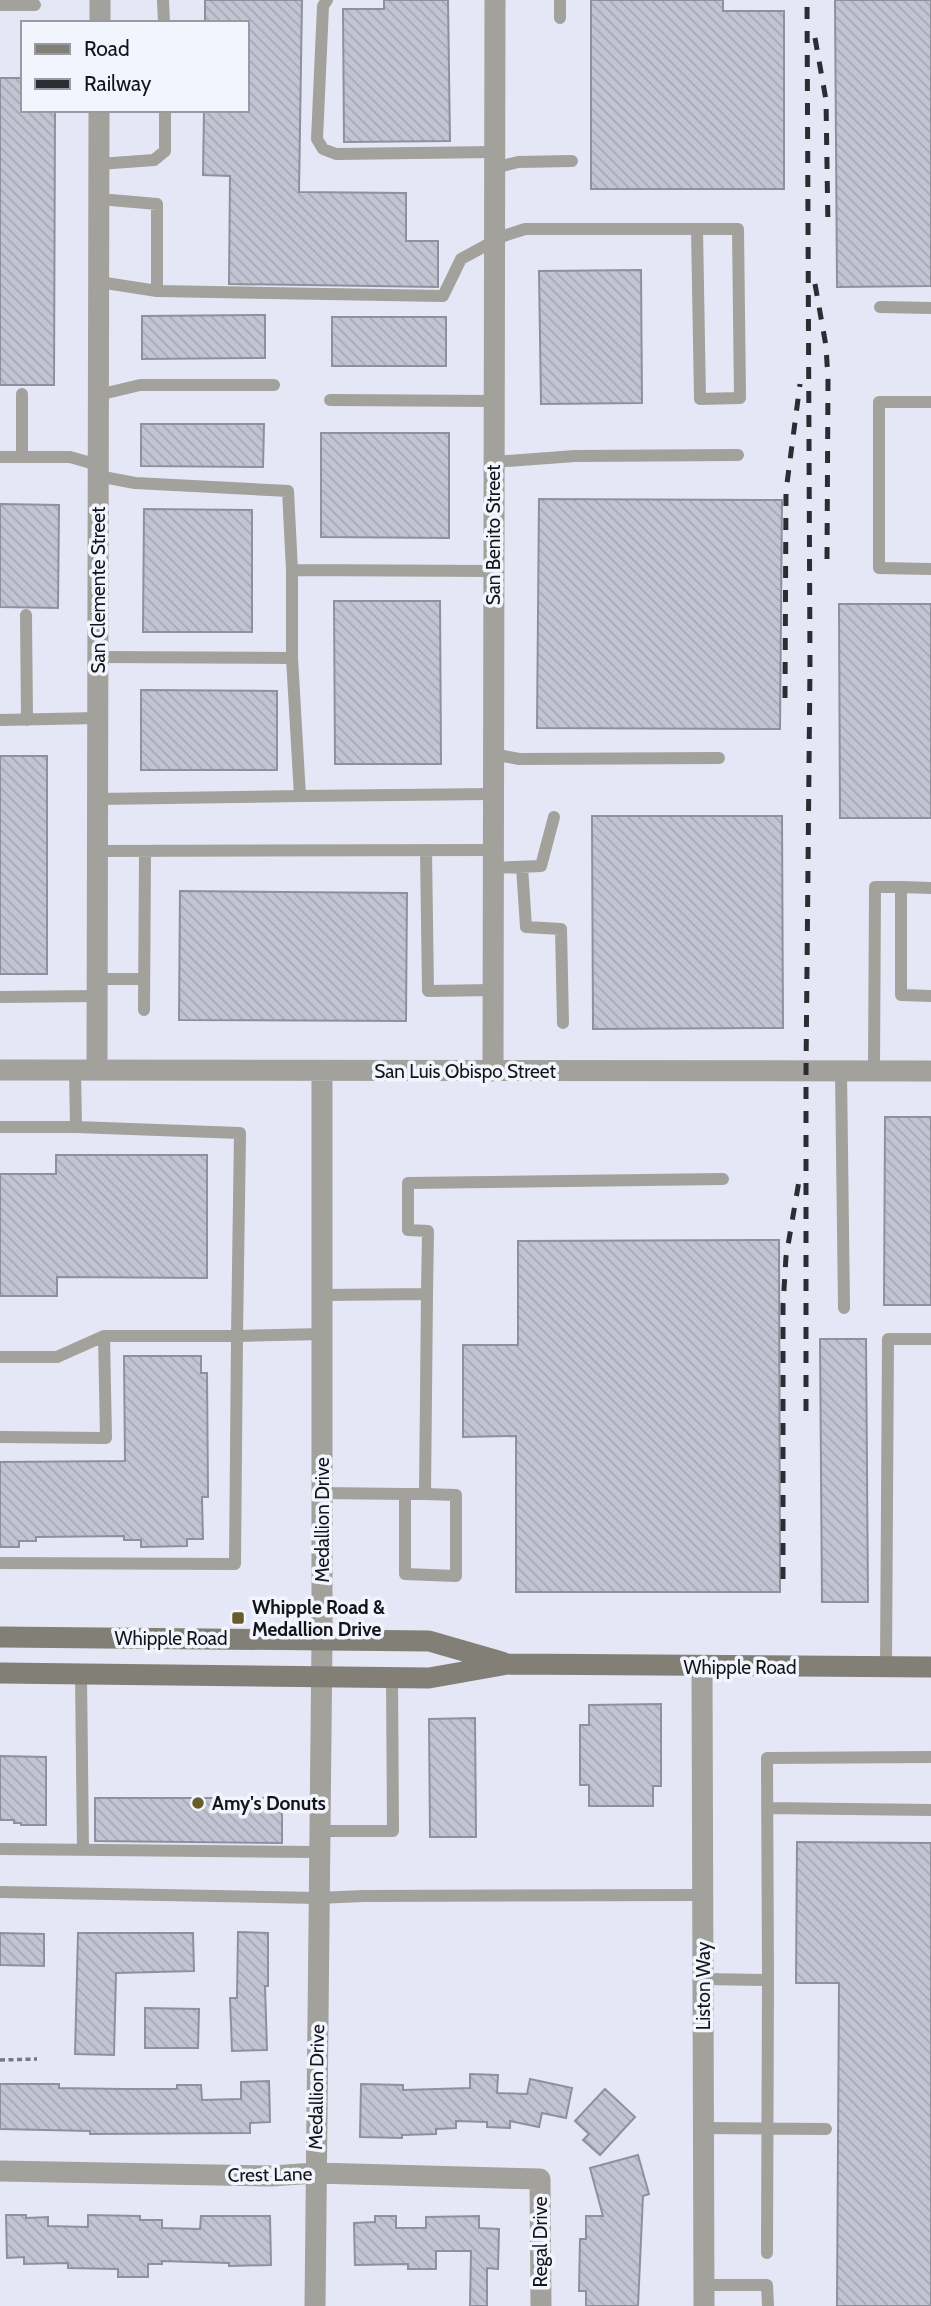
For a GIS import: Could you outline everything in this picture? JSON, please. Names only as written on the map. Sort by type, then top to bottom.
[{"type":"main road","name":"Whipple Road","points":[[0,1637],[429,1641],[508,1664]]},
{"type":"main road","name":"Whipple Road","points":[[0,1673],[429,1678],[508,1664],[931,1667]]},
{"type":"street","points":[[100,0],[100,21]]},
{"type":"street","name":"San Benito Street","points":[[493,1071],[495,0]]},
{"type":"street","name":"San Clemente Street","points":[[97,1070],[99,112]]},
{"type":"street","name":"San Luis Obispo Street","points":[[0,1070],[931,1072]]},
{"type":"street","name":"Medallion Drive","points":[[316,2306],[315,2173],[322,1639],[322,1071]]},
{"type":"street","name":"Liston Way","points":[[702,1667],[704,2295]]},
{"type":"street","name":"Crest Lane","points":[[0,2171],[272,2176],[315,2173],[540,2179]]},
{"type":"street","name":"Regal Drive","points":[[540,2179],[541,2306]]},
{"type":"lane","points":[[163,0],[164,21]]},
{"type":"lane","points":[[327,0],[323,6],[317,139],[323,149],[336,154],[518,162],[572,161]]},
{"type":"lane","points":[[560,0],[560,18]]},
{"type":"lane","points":[[0,5],[35,5]]},
{"type":"lane","points":[[99,164],[154,160],[165,152],[165,112]]},
{"type":"lane","points":[[99,199],[156,204],[157,291]]},
{"type":"lane","points":[[99,282],[157,291],[443,296],[461,259],[494,240],[525,229],[697,229],[738,229],[740,398],[700,399],[697,229]]},
{"type":"lane","points":[[880,307],[931,308]]},
{"type":"lane","points":[[99,395],[140,386],[274,385]]},
{"type":"lane","points":[[22,394],[22,457]]},
{"type":"lane","points":[[330,400],[494,401]]},
{"type":"lane","points":[[931,402],[879,402],[879,568],[931,569]]},
{"type":"lane","points":[[494,462],[575,457],[738,455]]},
{"type":"lane","points":[[0,457],[70,457],[98,471],[135,483],[288,491],[292,570],[292,659],[300,796]]},
{"type":"lane","points":[[292,570],[493,571]]},
{"type":"lane","points":[[26,615],[27,720]]},
{"type":"lane","points":[[98,657],[292,659]]},
{"type":"lane","points":[[0,720],[98,718]]},
{"type":"lane","points":[[493,754],[519,759],[719,758]]},
{"type":"lane","points":[[97,799],[493,794]]},
{"type":"lane","points":[[97,851],[426,850],[493,859],[522,867],[541,866],[554,817]]},
{"type":"lane","points":[[426,850],[428,991],[493,990]]},
{"type":"lane","points":[[144,1010],[145,851]]},
{"type":"lane","points":[[522,867],[526,927],[561,929],[563,1023]]},
{"type":"lane","points":[[874,1071],[875,887],[931,888]]},
{"type":"lane","points":[[901,887],[901,995],[931,996]]},
{"type":"lane","points":[[0,997],[97,988],[144,979]]},
{"type":"lane","points":[[75,1070],[76,1127]]},
{"type":"lane","points":[[841,1071],[844,1308]]},
{"type":"lane","points":[[0,1127],[240,1133],[235,1564],[0,1563]]},
{"type":"lane","points":[[425,1494],[428,1231],[408,1230],[408,1183],[723,1179]]},
{"type":"lane","points":[[322,1295],[427,1294]]},
{"type":"lane","points":[[0,1357],[57,1357],[104,1336],[322,1334]]},
{"type":"lane","points":[[0,1437],[106,1438],[104,1336]]},
{"type":"lane","points":[[886,1667],[888,1339],[931,1339]]},
{"type":"lane","points":[[321,1493],[425,1494],[456,1495],[456,1576],[404,1574],[405,1494]]},
{"type":"lane","points":[[81,1675],[83,1850]]},
{"type":"lane","points":[[0,1849],[83,1850],[319,1841],[393,1831],[392,1677]]},
{"type":"lane","points":[[767,2253],[767,1758],[931,1757]]},
{"type":"lane","points":[[767,1808],[931,1810]]},
{"type":"lane","points":[[0,1892],[318,1898],[703,1895]]},
{"type":"lane","points":[[703,1979],[768,1980]]},
{"type":"lane","points":[[704,2128],[826,2129]]},
{"type":"lane","points":[[704,2295],[767,2285],[768,2306]]},
{"type":"path","points":[[0,2060],[37,2059]]},
{"type":"building","points":[[205,0],[302,0],[299,192],[406,193],[406,241],[438,241],[438,287],[229,284],[230,176],[203,175],[204,112],[248,112],[248,21],[205,21]]},
{"type":"building","points":[[384,0],[448,0],[450,141],[344,142],[343,9],[384,9]]},
{"type":"building","points":[[591,0],[723,0],[723,11],[784,11],[784,189],[591,189]]},
{"type":"building","points":[[835,0],[931,0],[931,286],[837,287]]},
{"type":"building","points":[[0,78],[21,78],[21,112],[55,112],[54,385],[0,385]]},
{"type":"building","points":[[641,270],[642,403],[541,404],[539,271]]},
{"type":"building","points":[[265,315],[265,358],[142,359],[142,316]]},
{"type":"building","points":[[332,317],[446,317],[446,366],[332,366]]},
{"type":"building","points":[[141,424],[264,424],[263,467],[141,466]]},
{"type":"building","points":[[321,433],[449,433],[449,538],[321,537]]},
{"type":"building","points":[[539,499],[782,500],[780,729],[537,728]]},
{"type":"building","points":[[0,504],[59,505],[58,608],[0,607]]},
{"type":"building","points":[[144,509],[252,510],[252,632],[143,632]]},
{"type":"building","points":[[334,601],[440,601],[441,764],[335,764]]},
{"type":"building","points":[[839,604],[931,604],[931,818],[840,818]]},
{"type":"building","points":[[141,690],[277,691],[277,770],[141,770]]},
{"type":"building","points":[[0,756],[47,756],[47,974],[0,974]]},
{"type":"building","points":[[592,816],[782,816],[783,1028],[593,1029]]},
{"type":"building","points":[[180,891],[407,893],[406,1021],[179,1020]]},
{"type":"building","points":[[885,1117],[931,1117],[931,1305],[884,1305]]},
{"type":"building","points":[[56,1155],[207,1155],[207,1278],[57,1277],[57,1296],[0,1296],[0,1174],[56,1174]]},
{"type":"building","points":[[779,1240],[780,1592],[516,1592],[516,1436],[463,1437],[463,1345],[518,1345],[518,1241]]},
{"type":"building","points":[[820,1339],[866,1339],[868,1602],[822,1602]]},
{"type":"building","points":[[124,1356],[201,1356],[201,1373],[207,1373],[208,1497],[202,1497],[203,1539],[187,1539],[187,1546],[141,1547],[141,1540],[124,1540],[124,1536],[36,1537],[36,1541],[19,1541],[19,1547],[0,1547],[0,1462],[125,1461]]},
{"type":"building","points":[[661,1704],[661,1786],[653,1786],[653,1806],[589,1806],[589,1785],[580,1785],[580,1725],[589,1725],[589,1705]]},
{"type":"building","points":[[475,1718],[476,1837],[430,1837],[429,1719]]},
{"type":"building","points":[[0,1756],[46,1757],[46,1825],[21,1825],[14,1823],[14,1820],[0,1820]]},
{"type":"building","points":[[95,1798],[282,1798],[282,1843],[95,1841]]},
{"type":"building","points":[[797,1842],[931,1843],[931,2306],[837,2306],[839,1983],[796,1983]]},
{"type":"building","points":[[238,1932],[268,1933],[268,1986],[265,1986],[267,2050],[232,2051],[230,1998],[237,1998]]},
{"type":"building","points":[[0,1933],[44,1934],[44,1966],[0,1965]]},
{"type":"building","points":[[78,1933],[193,1933],[194,1971],[116,1973],[114,2055],[75,2054]]},
{"type":"building","points":[[145,2008],[199,2009],[198,2048],[145,2048]]},
{"type":"building","points":[[470,2074],[498,2075],[497,2093],[527,2094],[530,2079],[572,2088],[566,2118],[542,2113],[539,2127],[510,2121],[510,2128],[487,2127],[487,2122],[456,2121],[456,2128],[436,2129],[436,2134],[402,2135],[402,2138],[360,2137],[361,2084],[403,2085],[403,2090],[470,2088]]},
{"type":"building","points":[[269,2081],[270,2122],[250,2123],[250,2133],[90,2134],[90,2131],[0,2129],[0,2084],[59,2084],[59,2088],[123,2089],[177,2089],[177,2085],[201,2085],[202,2100],[241,2099],[241,2082]]},
{"type":"building","points":[[605,2089],[635,2117],[600,2155],[583,2140],[589,2134],[575,2121]]},
{"type":"building","points":[[638,2155],[649,2194],[643,2196],[638,2306],[586,2306],[586,2291],[579,2291],[580,2239],[586,2239],[586,2216],[603,2216],[590,2168]]},
{"type":"building","points":[[6,2215],[48,2217],[48,2226],[88,2227],[88,2215],[140,2216],[140,2220],[162,2220],[162,2228],[200,2229],[201,2216],[270,2216],[271,2265],[229,2266],[229,2263],[162,2261],[162,2264],[148,2264],[148,2277],[118,2277],[118,2269],[68,2268],[68,2263],[24,2264],[24,2257],[7,2258]]},
{"type":"building","points":[[375,2216],[396,2216],[396,2228],[426,2228],[426,2217],[479,2216],[479,2228],[499,2229],[498,2269],[487,2268],[487,2306],[470,2306],[471,2251],[436,2251],[436,2269],[408,2269],[408,2264],[355,2265],[354,2223],[375,2222]]},
{"type":"railway","points":[[806,1411],[810,665],[807,0]]},
{"type":"railway","points":[[815,38],[826,100],[828,229]]},
{"type":"railway","points":[[815,284],[826,346],[828,380],[827,559]]},
{"type":"railway","points":[[785,698],[786,491],[800,384]]},
{"type":"railway","points":[[783,1579],[783,1305],[786,1257],[799,1181]]},
{"type":"place","name":"Whipple Road & Medallion Drive","points":[[238,1618]]},
{"type":"place","name":"Amy's Donuts","points":[[198,1803]]}]
